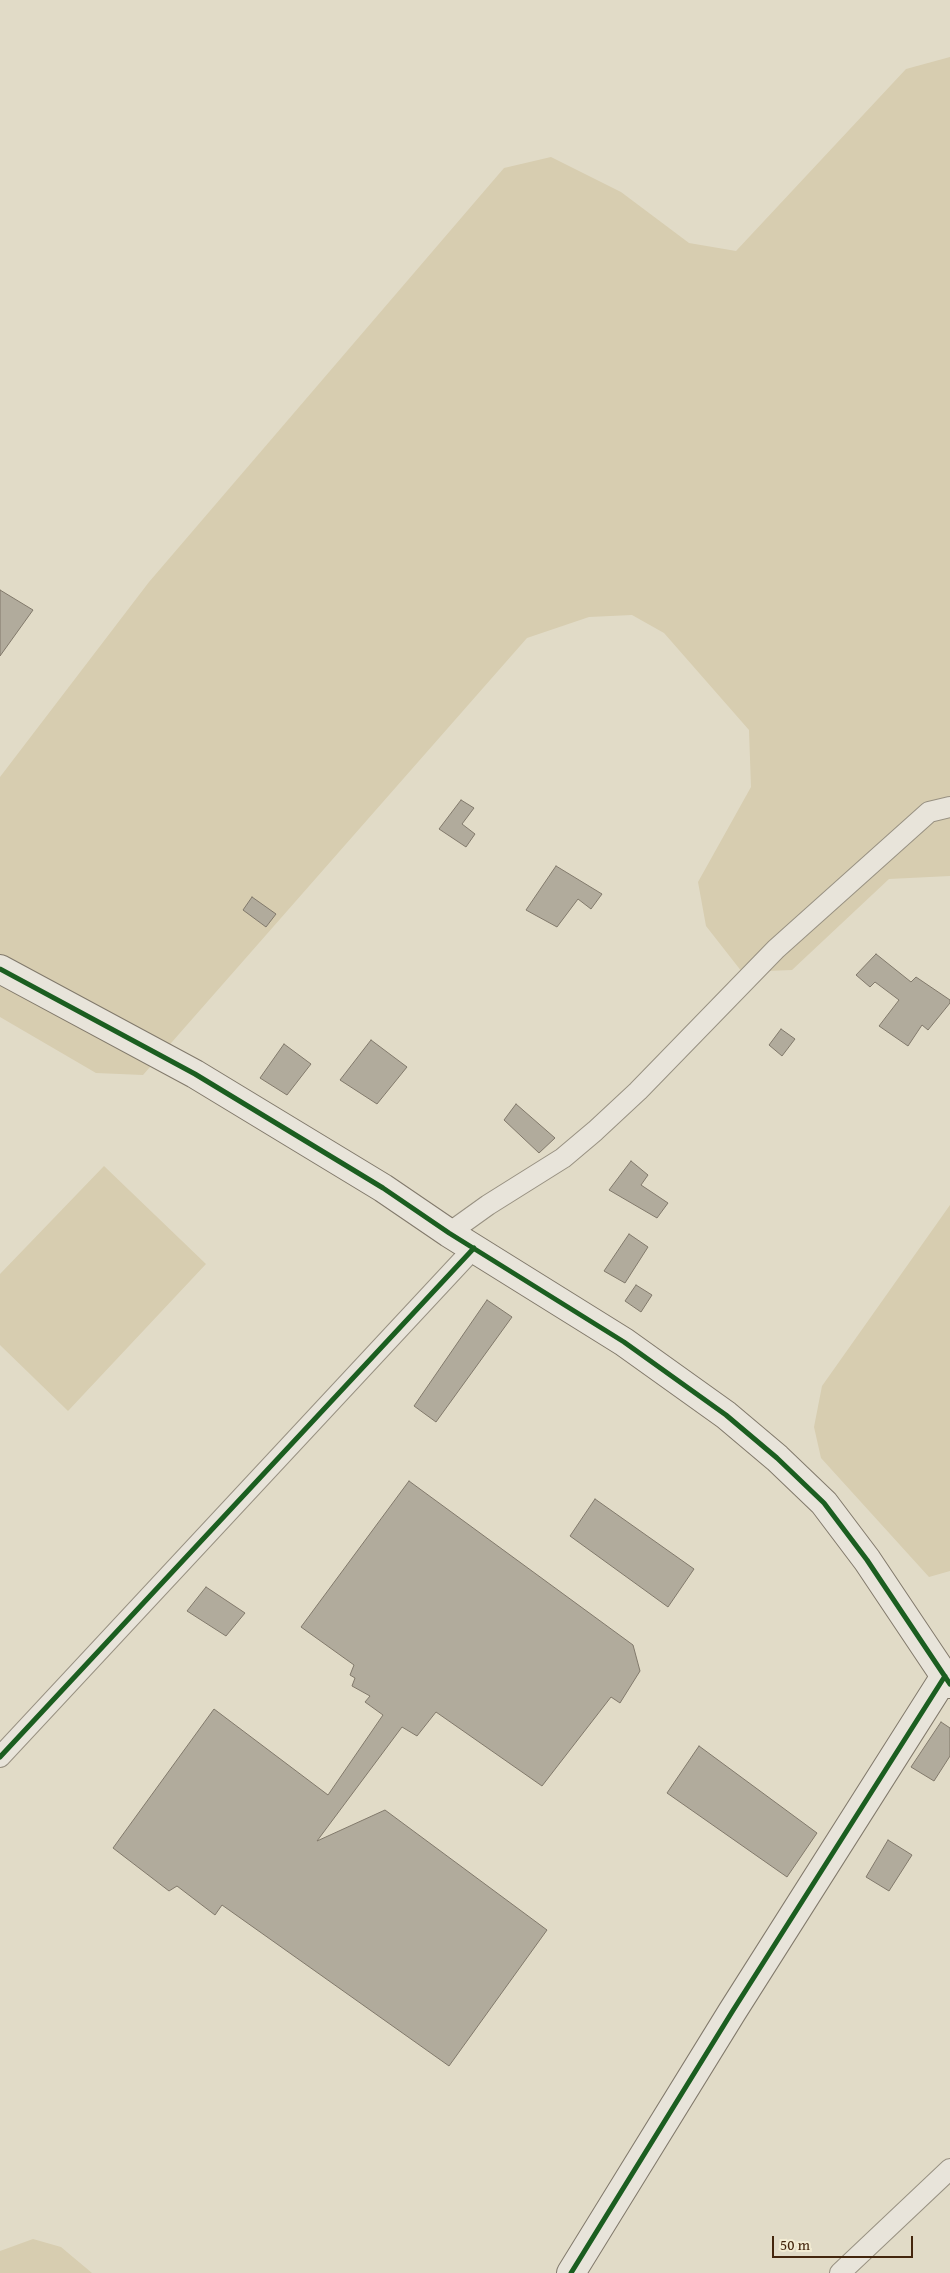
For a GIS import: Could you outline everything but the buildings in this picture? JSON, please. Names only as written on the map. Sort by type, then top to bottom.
[{"type":"street","points":[[449,1233],[488,1205],[563,1158],[595,1132],[638,1091],[776,948],[929,812],[950,807]]},
{"type":"street","points":[[0,969],[195,1074],[383,1188],[449,1233],[624,1342],[726,1415],[777,1458],[824,1503],[862,1553],[947,1680],[732,2012],[571,2273]]},
{"type":"street","points":[[0,1757],[474,1248]]},
{"type":"street","points":[[840,2273],[950,2169]]},
{"type":"shaded area","points":[[950,57],[950,876],[889,879],[792,970],[742,972],[706,926],[698,882],[751,787],[749,730],[664,633],[632,615],[589,617],[527,638],[143,1075],[96,1073],[0,1017],[0,777],[149,582],[504,168],[551,157],[621,192],[689,243],[736,251],[906,69]]},
{"type":"shaded area","points":[[104,1166],[206,1264],[68,1411],[0,1345],[0,1274]]},
{"type":"shaded area","points":[[950,1205],[950,1571],[929,1577],[821,1458],[814,1427],[822,1386]]},
{"type":"shaded area","points":[[33,2239],[61,2247],[92,2273],[0,2273],[0,2251]]},
{"type":"cycle path","points":[[0,969],[195,1074],[383,1188],[449,1233],[624,1342],[726,1415],[777,1458],[824,1503],[867,1560],[950,1684]]},
{"type":"cycle path","points":[[0,1757],[474,1248]]},
{"type":"cycle path","points":[[571,2273],[732,2012],[945,1676]]}]
